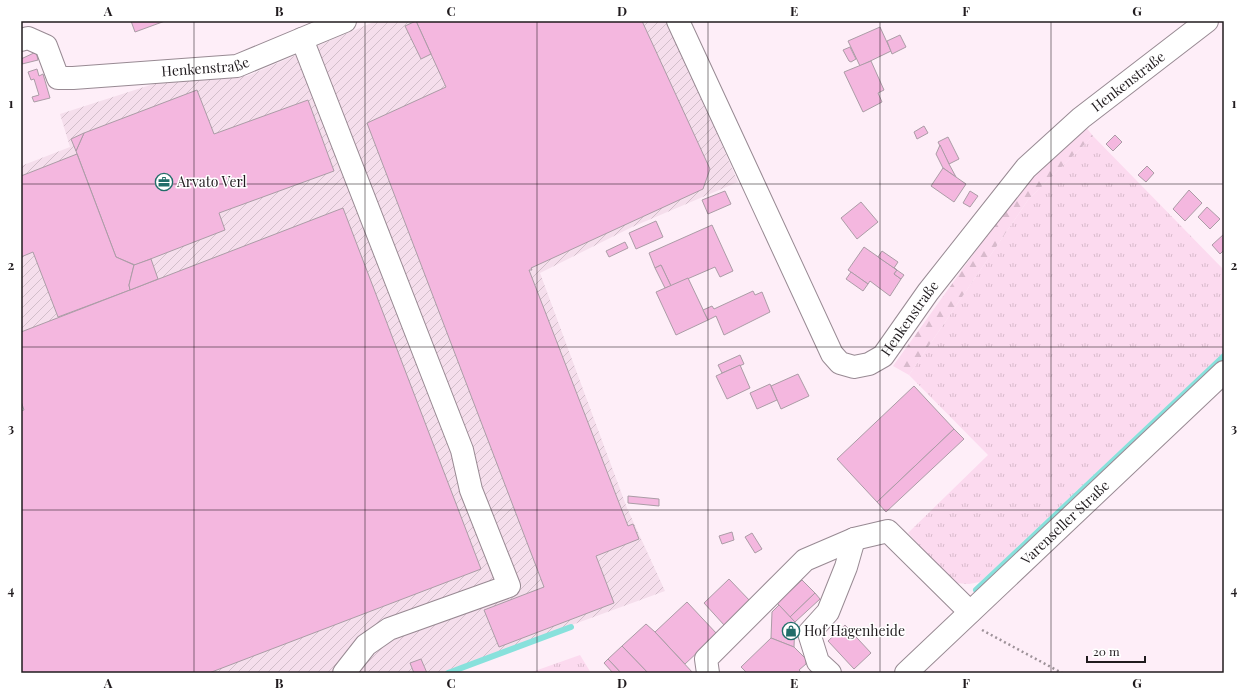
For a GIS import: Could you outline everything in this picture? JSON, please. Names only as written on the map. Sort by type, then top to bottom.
[{"type":"street","name":"Henkenstraße","points":[[21,40],[28,38],[46,46],[58,78],[237,66],[345,21]]},
{"type":"street","name":"Henkenstraße","points":[[678,21],[832,354],[840,363],[854,367],[869,364],[883,356],[928,292],[1026,168],[1081,118],[1207,21]]},
{"type":"street","points":[[302,39],[462,450],[471,490],[508,586],[389,629],[366,645],[344,673]]},
{"type":"street","name":"Varenseller Straße","points":[[906,673],[1224,372]]},
{"type":"street","points":[[708,673],[706,658],[805,560],[854,539],[888,531],[966,616]]},
{"type":"street","points":[[830,673],[818,662],[809,632],[828,612],[846,567],[854,539]]},
{"type":"path","points":[[966,616],[1062,673]]},
{"type":"shaded area","points":[[376,21],[668,21],[738,182],[632,227],[540,273],[627,508],[665,591],[440,673],[21,673],[21,166],[70,147],[60,114],[169,79],[247,76]]},
{"type":"green space","points":[[1085,126],[1093,136],[1028,200],[909,375],[893,366],[1018,192]]},
{"type":"green space","points":[[1093,136],[1224,270],[1224,352],[980,582],[969,584],[954,583],[908,533],[988,455],[909,375],[1028,200]]},
{"type":"green space","points":[[580,655],[591,673],[529,673]]},
{"type":"building","points":[[131,21],[165,21],[135,32]]},
{"type":"building","points":[[416,21],[642,21],[710,169],[703,189],[531,268],[532,270],[529,270],[628,526],[633,524],[639,539],[596,556],[614,603],[499,647],[484,610],[544,587],[367,123],[446,87]]},
{"type":"building","points":[[416,21],[431,54],[421,59],[405,26]]},
{"type":"building","points":[[880,27],[891,51],[860,66],[848,41]]},
{"type":"building","points":[[900,35],[906,47],[892,54],[887,41]]},
{"type":"building","points":[[850,47],[856,59],[851,62],[843,50]]},
{"type":"building","points":[[36,52],[38,60],[22,64],[21,59]]},
{"type":"building","points":[[871,61],[884,90],[878,93],[882,102],[863,112],[844,72]]},
{"type":"building","points":[[37,69],[39,76],[43,74],[50,98],[34,102],[32,97],[39,95],[34,79],[31,80],[28,72]]},
{"type":"building","points":[[197,90],[214,134],[308,100],[334,171],[219,213],[225,230],[135,265],[116,257],[76,151],[84,133]]},
{"type":"building","points":[[924,126],[928,133],[917,139],[914,132]]},
{"type":"building","points":[[84,133],[76,151],[71,139]]},
{"type":"building","points":[[1115,135],[1122,142],[1113,151],[1106,144]]},
{"type":"building","points":[[948,137],[959,159],[949,164],[938,142]]},
{"type":"building","points":[[940,145],[956,177],[943,168],[936,154]]},
{"type":"building","points":[[77,154],[116,257],[134,265],[129,285],[130,290],[58,317],[33,252],[21,257],[21,176]]},
{"type":"building","points":[[1147,166],[1154,173],[1146,182],[1138,175]]},
{"type":"building","points":[[943,168],[966,184],[954,202],[931,186]]},
{"type":"building","points":[[1189,190],[1202,203],[1185,221],[1173,209]]},
{"type":"building","points":[[725,191],[731,204],[708,214],[702,200]]},
{"type":"building","points":[[970,191],[978,196],[970,207],[963,203]]},
{"type":"building","points":[[861,202],[878,222],[857,239],[841,218]]},
{"type":"building","points":[[1207,207],[1220,219],[1210,229],[1198,217]]},
{"type":"building","points":[[343,208],[481,569],[209,673],[21,673],[21,411],[24,410],[21,401],[21,332]]},
{"type":"building","points":[[656,221],[663,237],[636,249],[629,233]]},
{"type":"building","points":[[712,225],[733,271],[720,277],[715,267],[671,286],[661,265],[655,268],[649,253]]},
{"type":"building","points":[[1224,234],[1224,250],[1220,254],[1212,245]]},
{"type":"building","points":[[625,242],[628,248],[609,257],[606,251]]},
{"type":"building","points":[[864,247],[897,270],[894,274],[901,279],[890,296],[870,281],[868,284],[848,270]]},
{"type":"building","points":[[882,251],[898,262],[894,268],[878,257]]},
{"type":"building","points":[[151,259],[158,279],[130,290],[129,285],[134,265]]},
{"type":"building","points":[[661,265],[671,286],[665,288],[655,268]]},
{"type":"building","points":[[897,270],[904,275],[901,279],[894,274]]},
{"type":"building","points":[[851,272],[868,284],[863,291],[846,279]]},
{"type":"building","points":[[688,278],[708,320],[676,335],[656,292]]},
{"type":"building","points":[[753,291],[755,295],[762,292],[770,312],[724,335],[716,316],[708,320],[703,310],[712,306],[714,309]]},
{"type":"building","points":[[740,355],[744,364],[722,373],[718,365]]},
{"type":"building","points":[[740,365],[750,388],[727,399],[716,376]]},
{"type":"building","points":[[798,374],[809,396],[781,409],[771,386]]},
{"type":"building","points":[[770,384],[777,400],[757,409],[750,393]]},
{"type":"building","points":[[914,386],[954,429],[877,502],[837,459]]},
{"type":"building","points":[[954,429],[964,439],[886,512],[877,502]]},
{"type":"building","points":[[628,496],[659,499],[659,506],[628,503]]},
{"type":"building","points":[[732,532],[734,540],[722,544],[719,536]]},
{"type":"building","points":[[752,533],[762,549],[755,553],[745,537]]},
{"type":"building","points":[[729,579],[751,602],[725,626],[704,603]]},
{"type":"building","points":[[802,580],[815,593],[790,617],[777,603]]},
{"type":"building","points":[[815,593],[820,599],[795,622],[790,617]]},
{"type":"building","points":[[687,602],[717,634],[685,664],[655,632]]},
{"type":"building","points":[[779,605],[795,622],[794,647],[771,638],[772,612]]},
{"type":"building","points":[[646,624],[693,673],[648,673],[622,646]]},
{"type":"building","points":[[845,625],[871,653],[854,669],[828,641]]},
{"type":"building","points":[[771,638],[794,647],[806,659],[806,664],[799,670],[802,673],[747,673],[741,667]]},
{"type":"building","points":[[622,646],[648,673],[621,673],[608,659]]},
{"type":"building","points":[[421,659],[427,673],[414,673],[410,663]]},
{"type":"building","points":[[608,659],[621,673],[613,673],[604,663]]},
{"type":"waterway","points":[[976,590],[1224,356]]},
{"type":"waterway","points":[[448,673],[571,627]]},
{"type":"place","name":"Arvato Verl","points":[[164,182]]},
{"type":"place","name":"Hof Hagenheide","points":[[791,631]]}]
